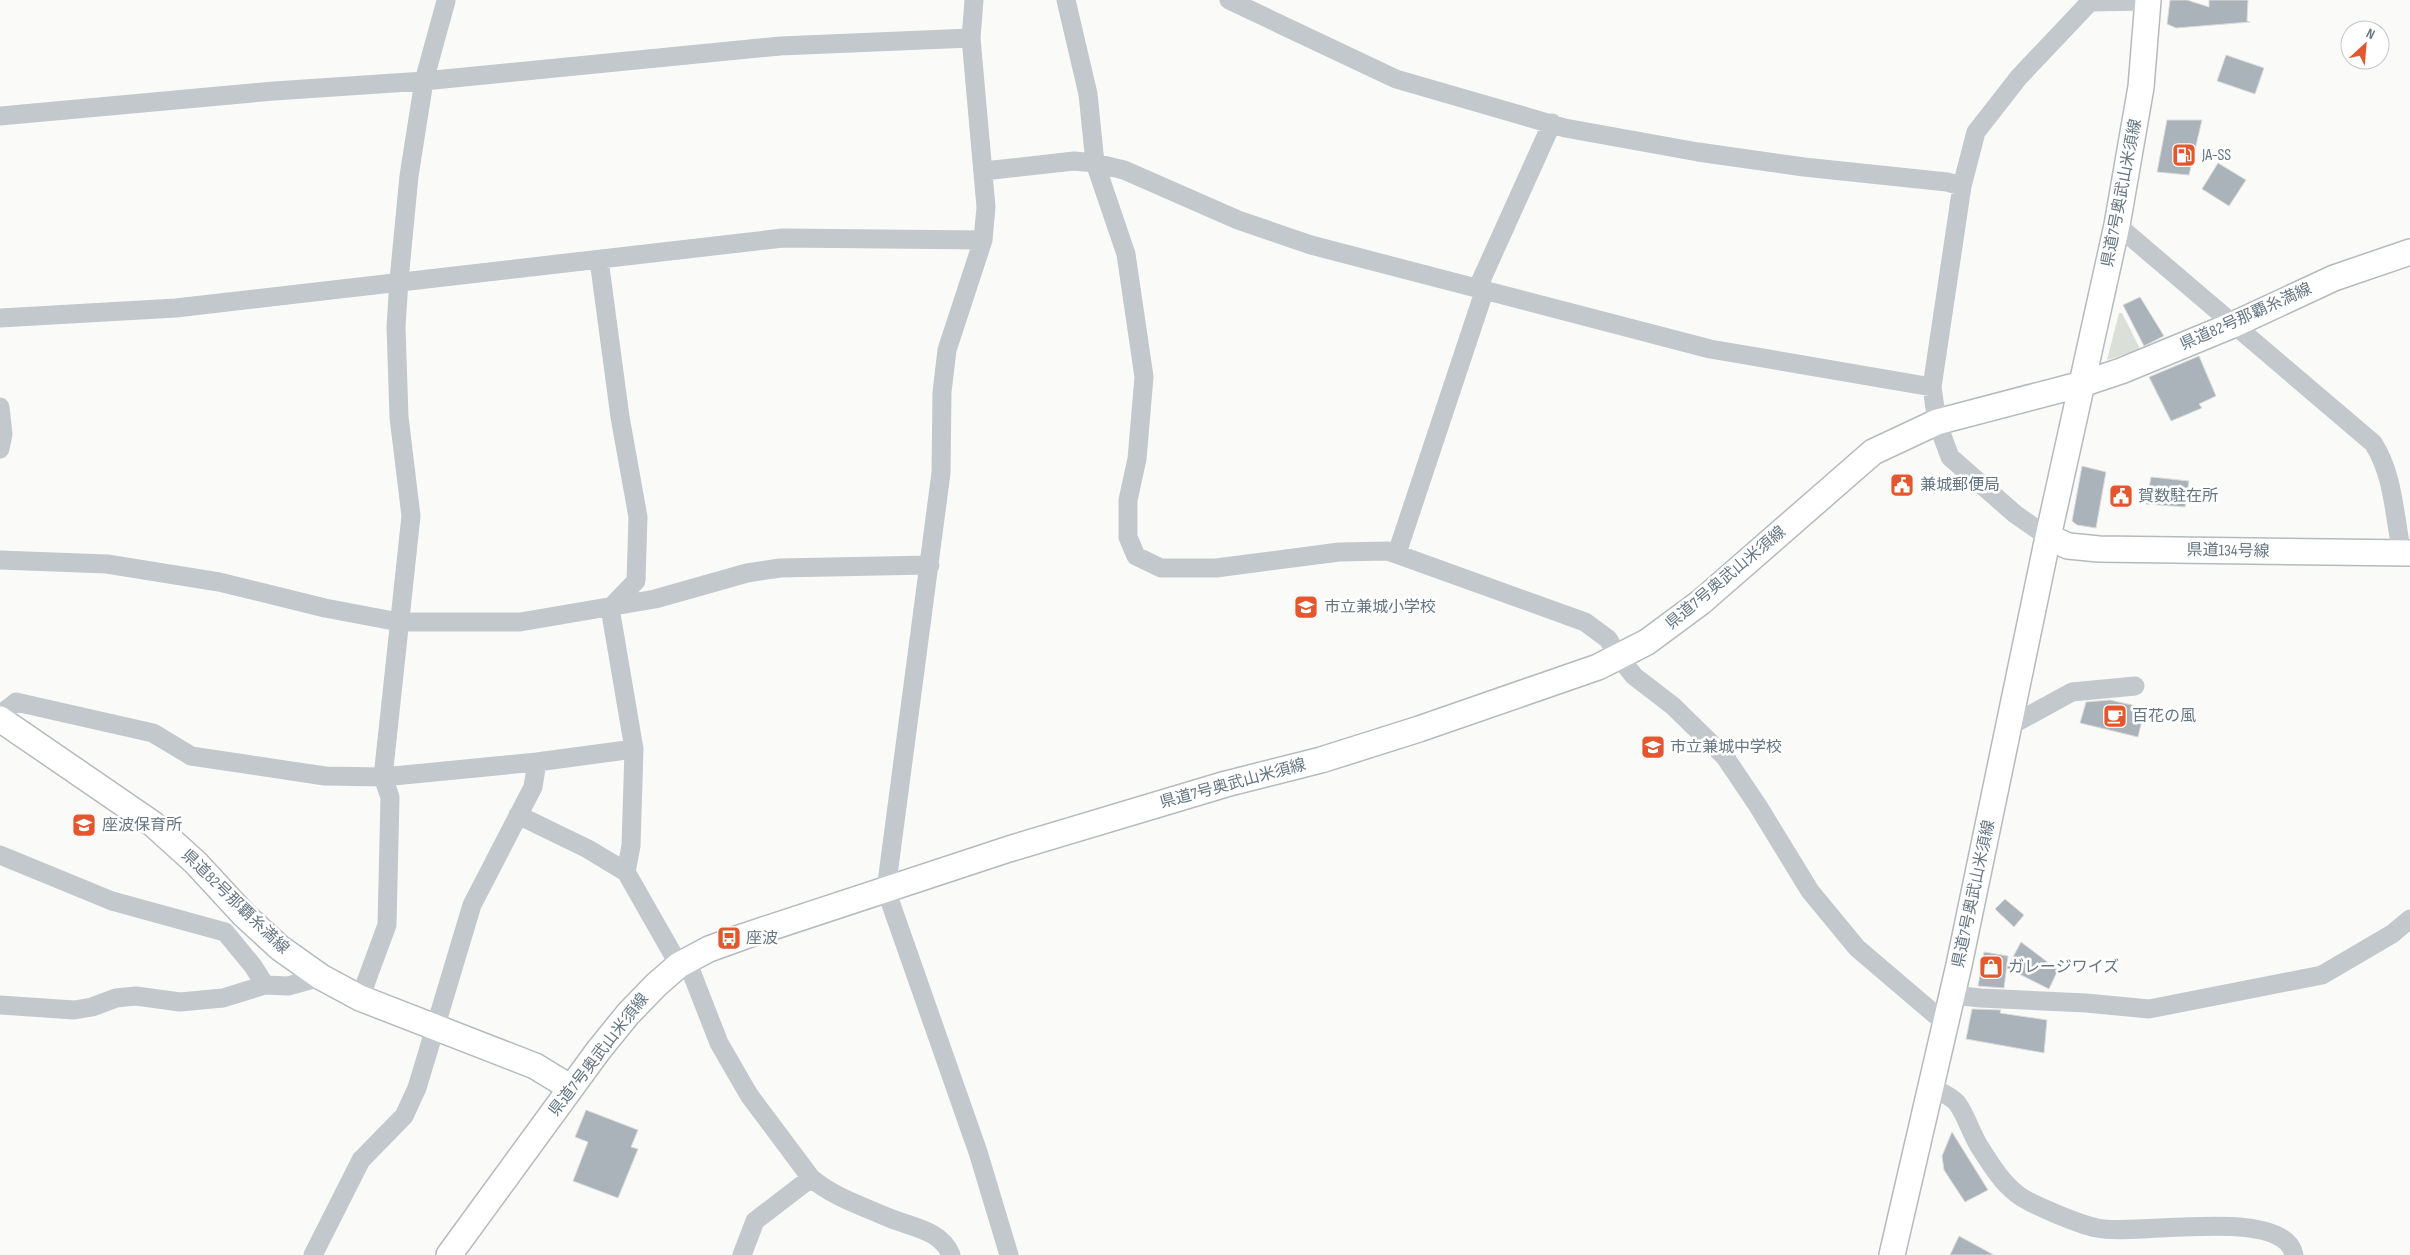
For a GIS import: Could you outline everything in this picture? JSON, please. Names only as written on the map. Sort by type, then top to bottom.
[{"type":"main road","name":"県道7号奥武山米須線","points":[[1892,1255],[1952,995],[2048,537],[2117,226],[2141,87],[2148,1]]},
{"type":"main road","name":"県道82号那覇糸満線","points":[[2082,384],[2235,324],[2334,278],[2410,252]]},
{"type":"main road","name":"県道7号奥武山米須線","points":[[449,1255],[571,1088],[628,1014],[656,985],[683,963],[709,949],[1027,844],[1226,784],[1321,760],[1419,729],[1598,667],[1647,642],[1701,602],[1873,452],[1937,422],[2082,384]]},
{"type":"main road","name":"県道134号線","points":[[2048,537],[2068,546],[2099,549],[2406,553]]},
{"type":"main road","name":"県道82号那覇糸満線","points":[[0,719],[153,824],[196,863],[244,915],[280,948],[321,977],[360,998],[436,1029],[536,1066],[571,1088]]},
{"type":"street","points":[[974,0],[971,38],[986,207],[982,240],[947,350],[942,392],[941,473],[886,890],[978,1152],[1008,1255]]},
{"type":"street","points":[[1066,0],[1088,94],[1096,163],[1126,254],[1144,377],[1137,459],[1128,500],[1128,537],[1136,556],[1161,568],[1216,568],[1339,552],[1388,550],[1586,622],[1608,639],[1634,676],[1673,706],[1725,757],[1758,806],[1810,891],[1857,948],[1945,1022]]},
{"type":"street","points":[[1230,0],[1396,79],[1565,128],[1698,152],[1804,167],[1947,182],[1962,186]]},
{"type":"street","points":[[360,998],[387,924],[390,797],[383,777],[411,516],[399,416],[396,327],[399,280],[409,176],[424,81],[446,1]]},
{"type":"street","points":[[2048,537],[2014,514],[1950,458],[1937,422],[1932,386],[1962,186],[1976,132],[2019,77],[2090,2],[2148,1]]},
{"type":"street","points":[[0,116],[274,91],[424,81],[780,46],[971,38]]},
{"type":"street","points":[[1396,553],[1481,288],[1552,123]]},
{"type":"street","points":[[984,170],[1074,161],[1096,163],[1124,170],[1238,220],[1284,236],[1710,349],[1932,386]]},
{"type":"street","points":[[2117,226],[2235,324],[2373,443],[2383,458],[2406,553]]},
{"type":"street","points":[[0,318],[176,308],[399,280],[599,260],[784,238],[982,240]]},
{"type":"street","points":[[599,260],[620,418],[638,518],[636,581],[610,608]]},
{"type":"street","points":[[0,407],[3,434],[0,449]]},
{"type":"street","points":[[0,560],[107,564],[219,582],[325,608],[399,622],[520,622],[655,599],[747,573],[780,568],[930,565]]},
{"type":"street","points":[[610,608],[634,749],[632,846],[626,872]]},
{"type":"street","points":[[2008,727],[2072,692],[2135,686]]},
{"type":"street","points":[[0,714],[16,702],[153,733],[191,756],[325,776],[383,777],[537,762],[634,749]]},
{"type":"street","points":[[313,1255],[361,1160],[404,1116],[417,1088],[472,904],[533,787],[537,762]]},
{"type":"street","points":[[518,815],[588,849],[626,872],[683,963],[719,1043],[749,1095],[811,1178],[822,1187],[889,1218],[917,1226],[939,1239],[956,1254]]},
{"type":"street","points":[[0,855],[112,901],[226,932],[253,966],[265,985]]},
{"type":"street","points":[[226,932],[244,915]]},
{"type":"street","points":[[1952,995],[2086,1003],[2149,1010],[2322,975],[2392,934],[2410,919]]},
{"type":"street","points":[[0,1005],[74,1010],[92,1007],[116,998],[136,996],[180,1002],[223,998],[265,985],[288,986],[321,977]]},
{"type":"street","points":[[1931,1086],[1956,1102],[1978,1145],[2004,1182],[2018,1195],[2074,1221],[2098,1228],[2127,1231],[2241,1225],[2266,1230],[2278,1236],[2293,1250],[2294,1255]]},
{"type":"street","points":[[742,1255],[756,1221],[811,1178]]},
{"type":"shaded area","points":[[2119,313],[2122,313],[2140,349],[2107,360]]},
{"type":"building","points":[[2170,0],[2187,0],[2209,7],[2209,0],[2248,0],[2247,21],[2250,22],[2176,28],[2167,24]]},
{"type":"building","points":[[2226,55],[2264,68],[2255,94],[2217,81]]},
{"type":"building","points":[[2167,120],[2202,120],[2189,175],[2157,172]]},
{"type":"building","points":[[2218,163],[2246,180],[2229,206],[2202,189]]},
{"type":"building","points":[[2140,297],[2164,336],[2144,346],[2123,305]]},
{"type":"building","points":[[2199,356],[2216,396],[2199,404],[2202,408],[2171,421],[2149,377]]},
{"type":"building","points":[[2082,466],[2106,472],[2096,528],[2077,525],[2072,521]]},
{"type":"building","points":[[2151,477],[2189,481],[2185,507],[2146,504]]},
{"type":"building","points":[[2110,700],[2145,708],[2138,737],[2080,723],[2086,702]]},
{"type":"building","points":[[2005,899],[2024,915],[2014,927],[1995,909]]},
{"type":"building","points":[[2021,942],[2058,970],[2049,989],[2007,968]]},
{"type":"building","points":[[1984,952],[2008,956],[2004,988],[1978,986]]},
{"type":"building","points":[[1972,1009],[2001,1010],[2000,1013],[2047,1020],[2044,1053],[1966,1039]]},
{"type":"building","points":[[586,1110],[638,1130],[631,1147],[638,1149],[618,1198],[573,1181],[588,1142],[575,1137]]},
{"type":"building","points":[[1952,1132],[1988,1190],[1965,1202],[1944,1170],[1942,1156]]},
{"type":"building","points":[[1959,1236],[1994,1255],[1950,1255]]},
{"type":"place","name":"JA-SS","points":[[2184,155]]},
{"type":"place","name":"兼城郵便局","points":[[1902,485]]},
{"type":"place","name":"賀数駐在所","points":[[2121,496]]},
{"type":"place","name":"市立兼城小学校","points":[[1306,607]]},
{"type":"place","name":"百花の風","points":[[2115,716]]},
{"type":"place","name":"市立兼城中学校","points":[[1653,747]]},
{"type":"place","name":"座波保育所","points":[[84,825]]},
{"type":"place","name":"座波","points":[[729,938]]},
{"type":"place","name":"ガレージワイズ","points":[[1991,967]]}]
